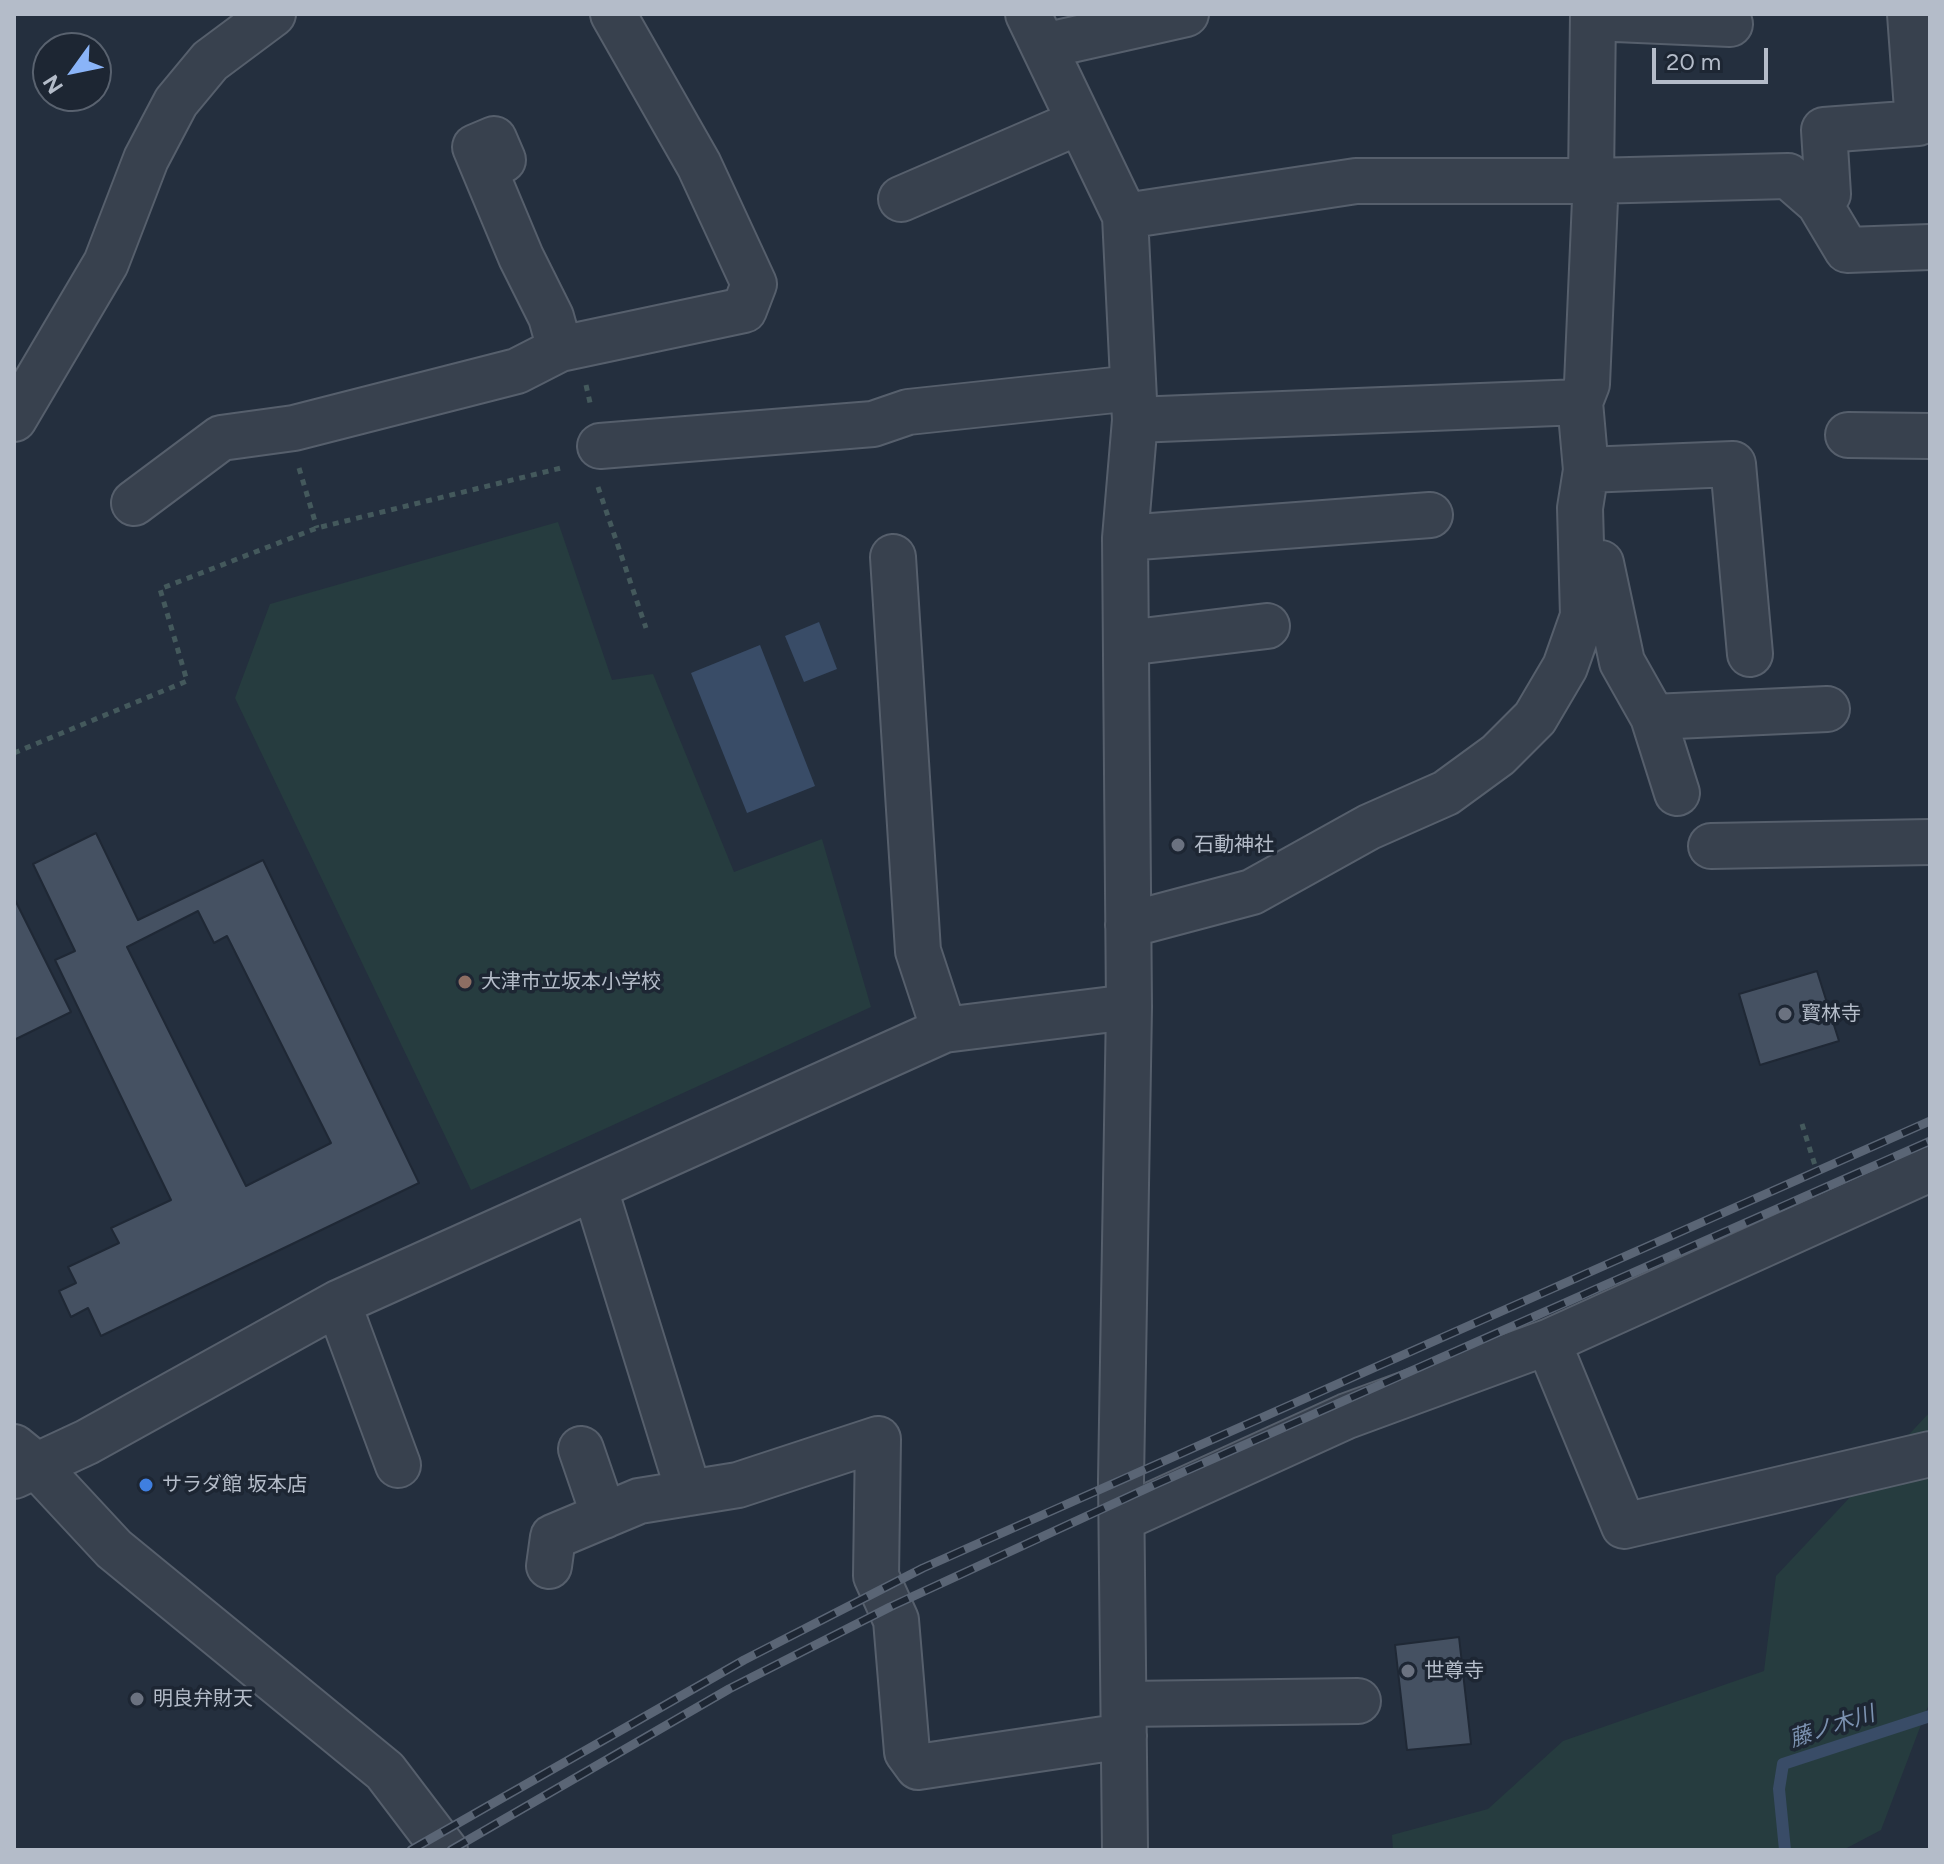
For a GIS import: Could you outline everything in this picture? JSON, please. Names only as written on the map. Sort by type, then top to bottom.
[{"type":"street","points":[[14,419],[106,263],[146,159],[176,102],[210,61],[273,14]]},
{"type":"street","points":[[134,503],[221,438],[286,429],[517,371],[560,349],[744,310],[754,284],[699,165],[613,14]]},
{"type":"street","points":[[1125,1850],[1121,1480],[1129,1007],[1125,538],[1134,404],[1125,216],[1036,30],[1186,14]]},
{"type":"street","points":[[1819,203],[1828,194],[1824,130],[1918,123],[1910,14]]},
{"type":"street","points":[[1128,925],[1252,892],[1369,827],[1446,793],[1498,755],[1535,718],[1556,686],[1583,616],[1584,476],[1580,402],[1587,384],[1595,200],[1591,181],[1593,16],[1730,24]]},
{"type":"street","points":[[901,199],[1079,122]]},
{"type":"street","points":[[503,160],[494,139],[475,147],[521,257],[551,317],[560,349]]},
{"type":"street","points":[[1125,216],[1356,181],[1591,181],[1788,176],[1819,203],[1847,250],[1930,247]]},
{"type":"street","points":[[587,455],[873,424],[908,412],[1134,404],[1580,402]]},
{"type":"street","points":[[1848,435],[1930,436]]},
{"type":"street","points":[[1584,476],[1733,464],[1750,654]]},
{"type":"street","points":[[1584,476],[1622,662],[1653,717],[1677,793]]},
{"type":"street","points":[[1125,538],[1430,515]]},
{"type":"street","points":[[893,557],[918,951],[944,1030]]},
{"type":"street","points":[[1126,643],[1267,626]]},
{"type":"street","points":[[1653,717],[1827,709]]},
{"type":"street","points":[[1711,846],[1930,842]]},
{"type":"street","points":[[445,1850],[385,1771],[114,1549],[21,1463],[87,1442],[338,1303],[944,1030],[1129,1007]]},
{"type":"street","points":[[1123,1518],[1347,1416],[1548,1342],[1930,1169]]},
{"type":"street","points":[[595,1189],[689,1493]]},
{"type":"street","points":[[338,1303],[398,1465]]},
{"type":"street","points":[[1548,1342],[1624,1526],[1930,1454]]},
{"type":"street","points":[[549,1566],[553,1537],[639,1501],[738,1485],[878,1439],[876,1576],[896,1620],[907,1752],[918,1767],[1124,1720],[1358,1701]]},
{"type":"street","points":[[581,1449],[604,1516]]},
{"type":"path","points":[[286,429],[317,528]]},
{"type":"path","points":[[14,753],[187,681],[160,589],[317,528],[587,455]]},
{"type":"path","points":[[1802,1124],[1810,1158]]},
{"type":"green space","points":[[558,522],[612,680],[653,674],[734,872],[822,839],[871,1007],[471,1190],[235,698],[270,604]]},
{"type":"green space","points":[[1930,1412],[1930,1701],[1881,1830],[1843,1850],[1393,1850],[1392,1835],[1488,1809],[1563,1741],[1764,1671],[1776,1576]]},
{"type":"water","points":[[819,622],[837,669],[804,682],[785,636]]},
{"type":"water","points":[[760,645],[815,786],[747,813],[691,673]]},
{"type":"building","points":[[96,833],[138,920],[263,860],[419,1183],[101,1336],[88,1308],[71,1317],[59,1291],[76,1283],[68,1267],[119,1243],[111,1228],[171,1200],[55,960],[75,951],[33,864]],"holes":[[[198,911],[214,943],[227,936],[331,1143],[246,1186],[127,947]]]},
{"type":"building","points":[[14,898],[71,1012],[14,1040]]},
{"type":"building","points":[[1817,971],[1839,1041],[1760,1065],[1739,994]]},
{"type":"building","points":[[1459,1637],[1471,1744],[1407,1750],[1395,1645]]},
{"type":"waterway","name":"藤ノ木川","points":[[1785,1850],[1779,1789],[1783,1764],[1930,1716]]},
{"type":"railway","points":[[411,1850],[744,1660],[923,1568],[1930,1121]]},
{"type":"railway","points":[[451,1850],[729,1689],[890,1607],[1154,1485],[1930,1141]]},
{"type":"place","name":"石動神社","points":[[1178,845]]},
{"type":"place","name":"大津市立坂本小学校","points":[[465,982]]},
{"type":"place","name":"寳林寺","points":[[1785,1014]]},
{"type":"place","name":"サラダ館 坂本店","points":[[146,1485]]},
{"type":"place","name":"世尊寺","points":[[1408,1671]]},
{"type":"place","name":"明良弁財天","points":[[137,1699]]}]
